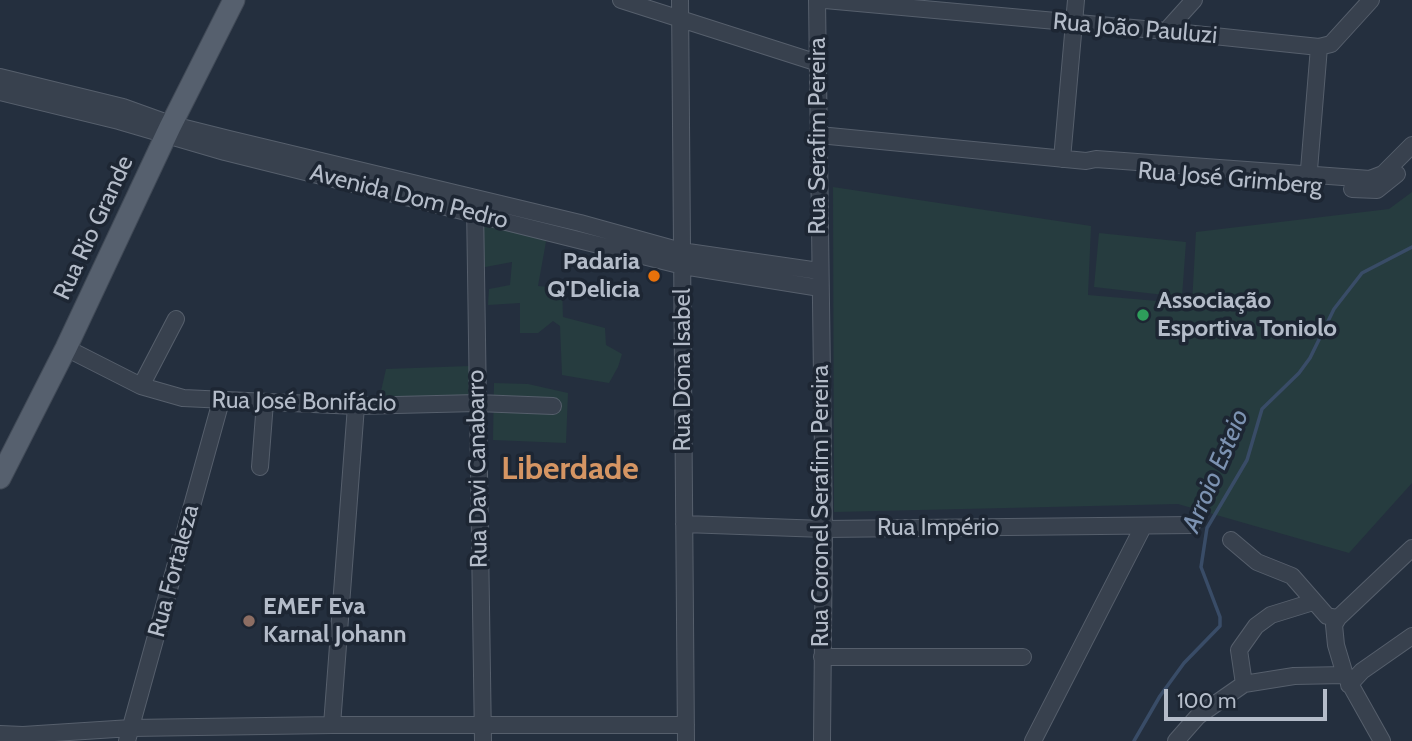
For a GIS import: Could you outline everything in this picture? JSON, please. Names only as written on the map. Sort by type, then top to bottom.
[{"type":"main road","name":"Rua Rio Grande","points":[[0,478],[66,348],[234,0]]},
{"type":"street","points":[[621,0],[818,63]]},
{"type":"street","name":"Rua Dona Isabel","points":[[680,0],[686,733]]},
{"type":"street","name":"Rua Serafim Pereira","points":[[817,0],[820,280]]},
{"type":"street","name":"Rua João Pauluzi","points":[[825,0],[1319,47]]},
{"type":"street","points":[[1062,159],[1076,0]]},
{"type":"street","points":[[1166,31],[1194,0]]},
{"type":"street","points":[[1308,179],[1319,47],[1331,44],[1371,0]]},
{"type":"street","name":"Avenida Dom Pedro","points":[[0,77],[12,90],[121,114],[227,145],[682,258],[820,280]]},
{"type":"street","name":"Rua José Grimberg","points":[[819,135],[1062,159],[1096,159],[1243,171],[1373,185]]},
{"type":"street","points":[[1373,185],[1412,145]]},
{"type":"street","points":[[1373,185],[1386,185],[1412,158]]},
{"type":"street","name":"Rua Davi Canabarro","points":[[475,205],[483,741]]},
{"type":"street","name":"Rua Coronel Serafim Pereira","points":[[820,280],[824,529],[822,741]]},
{"type":"street","points":[[141,386],[176,319]]},
{"type":"street","name":"Rua José Bonifácio","points":[[66,348],[141,386],[183,398],[356,406],[477,403],[553,406]]},
{"type":"street","name":"Rua Fortaleza","points":[[129,734],[221,401]]},
{"type":"street","points":[[260,467],[265,402]]},
{"type":"street","points":[[332,725],[356,406]]},
{"type":"street","name":"Rua Império","points":[[684,524],[824,529],[1192,525]]},
{"type":"street","points":[[1033,741],[1143,527]]},
{"type":"street","points":[[1231,540],[1257,562],[1292,576],[1327,616],[1338,618]]},
{"type":"street","points":[[1382,741],[1347,680],[1334,625],[1338,618],[1412,548]]},
{"type":"street","points":[[1244,684],[1239,650],[1256,626],[1271,615],[1313,602]]},
{"type":"street","points":[[1175,741],[1198,716],[1244,684],[1294,676],[1347,680],[1412,636]]},
{"type":"street","points":[[822,657],[1023,657]]},
{"type":"street","points":[[0,734],[21,738],[332,725],[483,723],[686,733]]},
{"type":"green space","points":[[833,187],[1091,226],[1088,295],[1192,304],[1196,232],[1389,209],[1412,192],[1412,483],[1349,553],[1178,504],[834,512]]},
{"type":"green space","points":[[479,214],[547,236],[538,286],[562,288],[563,317],[605,328],[606,345],[622,354],[609,383],[562,375],[560,326],[553,321],[538,333],[520,333],[520,303],[488,305],[489,289],[510,285],[512,262],[480,268]]},
{"type":"green space","points":[[1099,233],[1186,242],[1182,297],[1094,287]]},
{"type":"green space","points":[[470,366],[469,398],[379,400],[386,369]]},
{"type":"green space","points":[[494,383],[528,384],[568,393],[566,443],[493,440]]},
{"type":"waterway","name":"Arroio Esteio","points":[[1134,741],[1160,696],[1184,663],[1220,626],[1220,617],[1201,567],[1207,528],[1247,460],[1262,409],[1299,373],[1310,358],[1334,309],[1362,273],[1412,247]]},
{"type":"place","name":"Padaria Q'Delicia","points":[[654,276]]},
{"type":"place","name":"Associação Esportiva Toniolo","points":[[1143,315]]},
{"type":"place","name":"EMEF Eva Karnal Johann","points":[[249,621]]},
{"type":"district","name":"Liberdade","points":[[570,470]]}]
